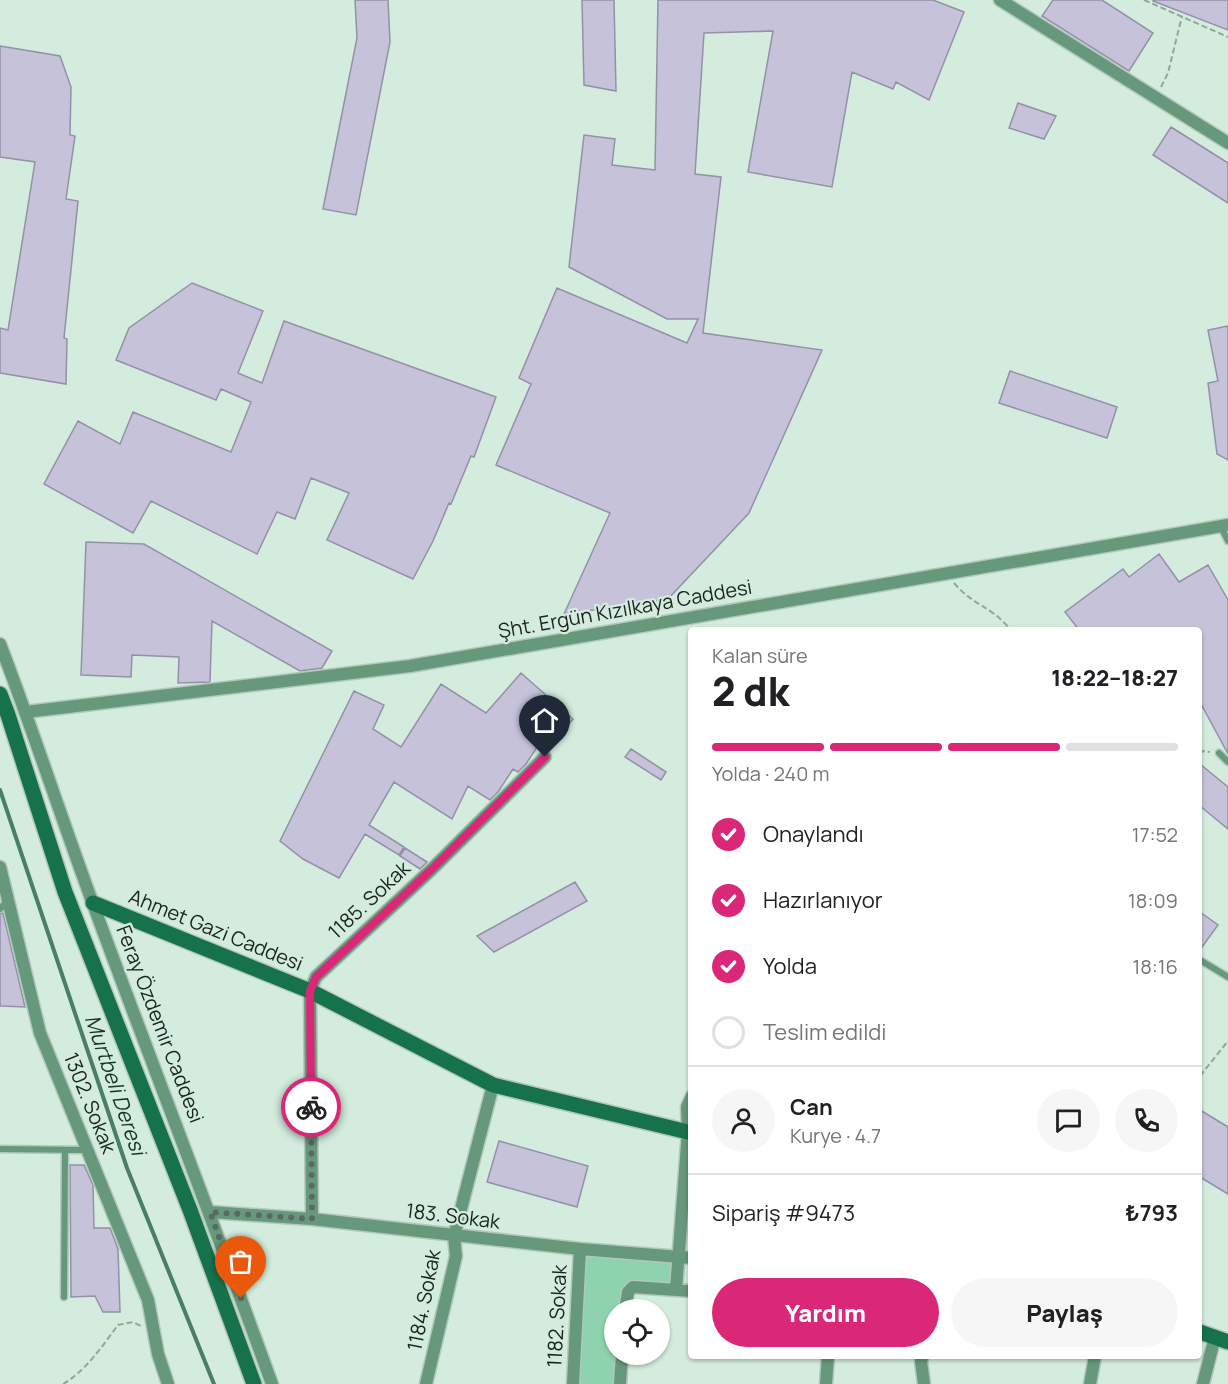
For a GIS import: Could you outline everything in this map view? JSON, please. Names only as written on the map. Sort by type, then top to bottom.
[{"type":"street","points":[[1000,0],[1228,143]]},
{"type":"street","name":"Şht. Ergün Kızılkaya Caddesi","points":[[26,712],[410,666],[1224,526]]},
{"type":"street","name":"Feray Özdemir Caddesi","points":[[0,644],[93,903],[210,1212],[272,1384]]},
{"type":"street","points":[[0,694],[4,716],[65,892],[190,1210],[254,1384]]},
{"type":"street","name":"1185. Sokak","points":[[310,991],[316,977],[432,869],[545,757]]},
{"type":"street","name":"1302. Sokak","points":[[0,867],[40,1033],[148,1300],[158,1354],[168,1384]]},
{"type":"street","name":"Ahmet Gazi Caddesi","points":[[93,903],[310,991],[493,1085],[688,1132]]},
{"type":"street","points":[[310,991],[312,1219]]},
{"type":"street","name":"1184. Sokak","points":[[426,1384],[456,1256],[454,1236],[493,1085]]},
{"type":"street","points":[[676,1289],[685,1257],[688,1182]]},
{"type":"street","name":"183. Sokak","points":[[210,1212],[312,1219],[580,1249],[685,1257]]},
{"type":"street","name":"1182. Sokak","points":[[573,1384],[580,1249]]},
{"type":"street","points":[[627,1299],[628,1292],[633,1287],[688,1290]]},
{"type":"street","points":[[1203,1384],[1214,1337]]},
{"type":"street","points":[[826,1384],[828,1359]]},
{"type":"street","points":[[922,1359],[924,1384]]},
{"type":"street","points":[[1090,1384],[1094,1359]]},
{"type":"street","points":[[620,1384],[621,1365]]},
{"type":"lane","points":[[1224,526],[1228,541]]},
{"type":"lane","points":[[1219,753],[1228,762]]},
{"type":"lane","points":[[0,909],[9,900]]},
{"type":"lane","points":[[1202,961],[1228,977]]},
{"type":"lane","points":[[0,1149],[88,1150]]},
{"type":"lane","points":[[64,1298],[65,1150]]},
{"type":"path","points":[[1144,0],[1228,37]]},
{"type":"path","points":[[1157,98],[1168,73],[1182,16]]},
{"type":"path","points":[[945,574],[976,604],[993,613],[1009,627]]},
{"type":"path","points":[[1202,1074],[1228,1041]]},
{"type":"path","points":[[63,1384],[71,1379],[98,1351],[118,1324],[133,1322],[154,1333]]},
{"type":"green space","points":[[580,1249],[679,1257],[676,1289],[633,1287],[629,1299],[604,1299],[604,1365],[621,1365],[620,1384],[573,1384]]},
{"type":"building","points":[[355,0],[388,0],[390,42],[356,215],[323,209],[357,38]]},
{"type":"building","points":[[582,0],[614,0],[616,91],[584,85]]},
{"type":"building","points":[[658,0],[933,0],[964,12],[929,100],[896,82],[893,89],[852,72],[832,187],[748,172],[773,31],[704,33],[695,174],[721,177],[703,333],[822,350],[749,513],[667,600],[564,614],[610,513],[496,465],[531,384],[519,378],[557,288],[687,343],[698,319],[667,319],[569,267],[584,135],[615,139],[612,165],[655,170]]},
{"type":"building","points":[[1053,0],[1102,0],[1153,33],[1129,71],[1042,16]]},
{"type":"building","points":[[1228,0],[1228,30],[1153,1]]},
{"type":"building","points":[[0,46],[60,56],[71,87],[70,135],[75,136],[66,199],[78,201],[64,338],[67,339],[66,384],[0,373],[0,328],[8,330],[35,162],[0,157]]},
{"type":"building","points":[[1018,103],[1056,116],[1044,139],[1009,128]]},
{"type":"building","points":[[1171,127],[1228,163],[1228,203],[1153,155]]},
{"type":"building","points":[[192,283],[263,311],[238,373],[262,383],[284,321],[496,397],[474,457],[471,456],[451,504],[449,503],[433,541],[413,579],[327,540],[349,493],[311,478],[295,519],[277,512],[257,554],[151,501],[133,533],[44,484],[78,421],[120,444],[133,412],[231,452],[251,402],[221,389],[216,400],[116,360],[129,328]]},
{"type":"building","points":[[1228,326],[1228,460],[1217,454],[1208,383],[1218,381],[1208,330]]},
{"type":"building","points":[[1010,371],[1117,407],[1107,438],[999,403]]},
{"type":"building","points":[[86,542],[144,544],[332,651],[322,668],[300,671],[212,621],[210,682],[178,683],[179,657],[132,655],[131,677],[81,675]]},
{"type":"building","points":[[1159,554],[1179,582],[1208,565],[1228,600],[1228,754],[1202,706],[1202,627],[1077,627],[1065,612],[1123,569],[1129,577]]},
{"type":"building","points":[[521,673],[573,719],[547,749],[539,744],[518,772],[513,769],[490,800],[468,786],[452,819],[394,782],[369,825],[404,847],[399,855],[365,834],[339,878],[303,859],[280,841],[354,691],[384,705],[373,729],[401,747],[441,684],[486,713]]},
{"type":"building","points":[[631,749],[666,772],[661,780],[625,757]]},
{"type":"building","points":[[1202,766],[1228,787],[1228,829],[1202,808]]},
{"type":"building","points":[[405,848],[427,862],[420,869],[400,856]]},
{"type":"building","points":[[575,882],[587,901],[494,952],[477,936]]},
{"type":"building","points":[[3,913],[25,1007],[0,1006],[0,914]]},
{"type":"building","points":[[1202,913],[1218,925],[1202,947]]},
{"type":"building","points":[[1202,1111],[1228,1127],[1228,1194],[1202,1178]]},
{"type":"building","points":[[499,1141],[588,1166],[577,1207],[487,1182]]},
{"type":"building","points":[[70,1165],[84,1165],[93,1185],[94,1228],[110,1228],[118,1249],[120,1312],[103,1312],[95,1296],[71,1297]]},
{"type":"waterway","name":"Murtbeli Deresi","points":[[0,790],[127,1168],[214,1384]]},
{"type":"way so far","points":[[241,1298],[210,1212],[312,1219],[311,1107]]},
{"type":"route","points":[[311,1107],[310,991],[316,977],[432,869],[545,757]]}]
